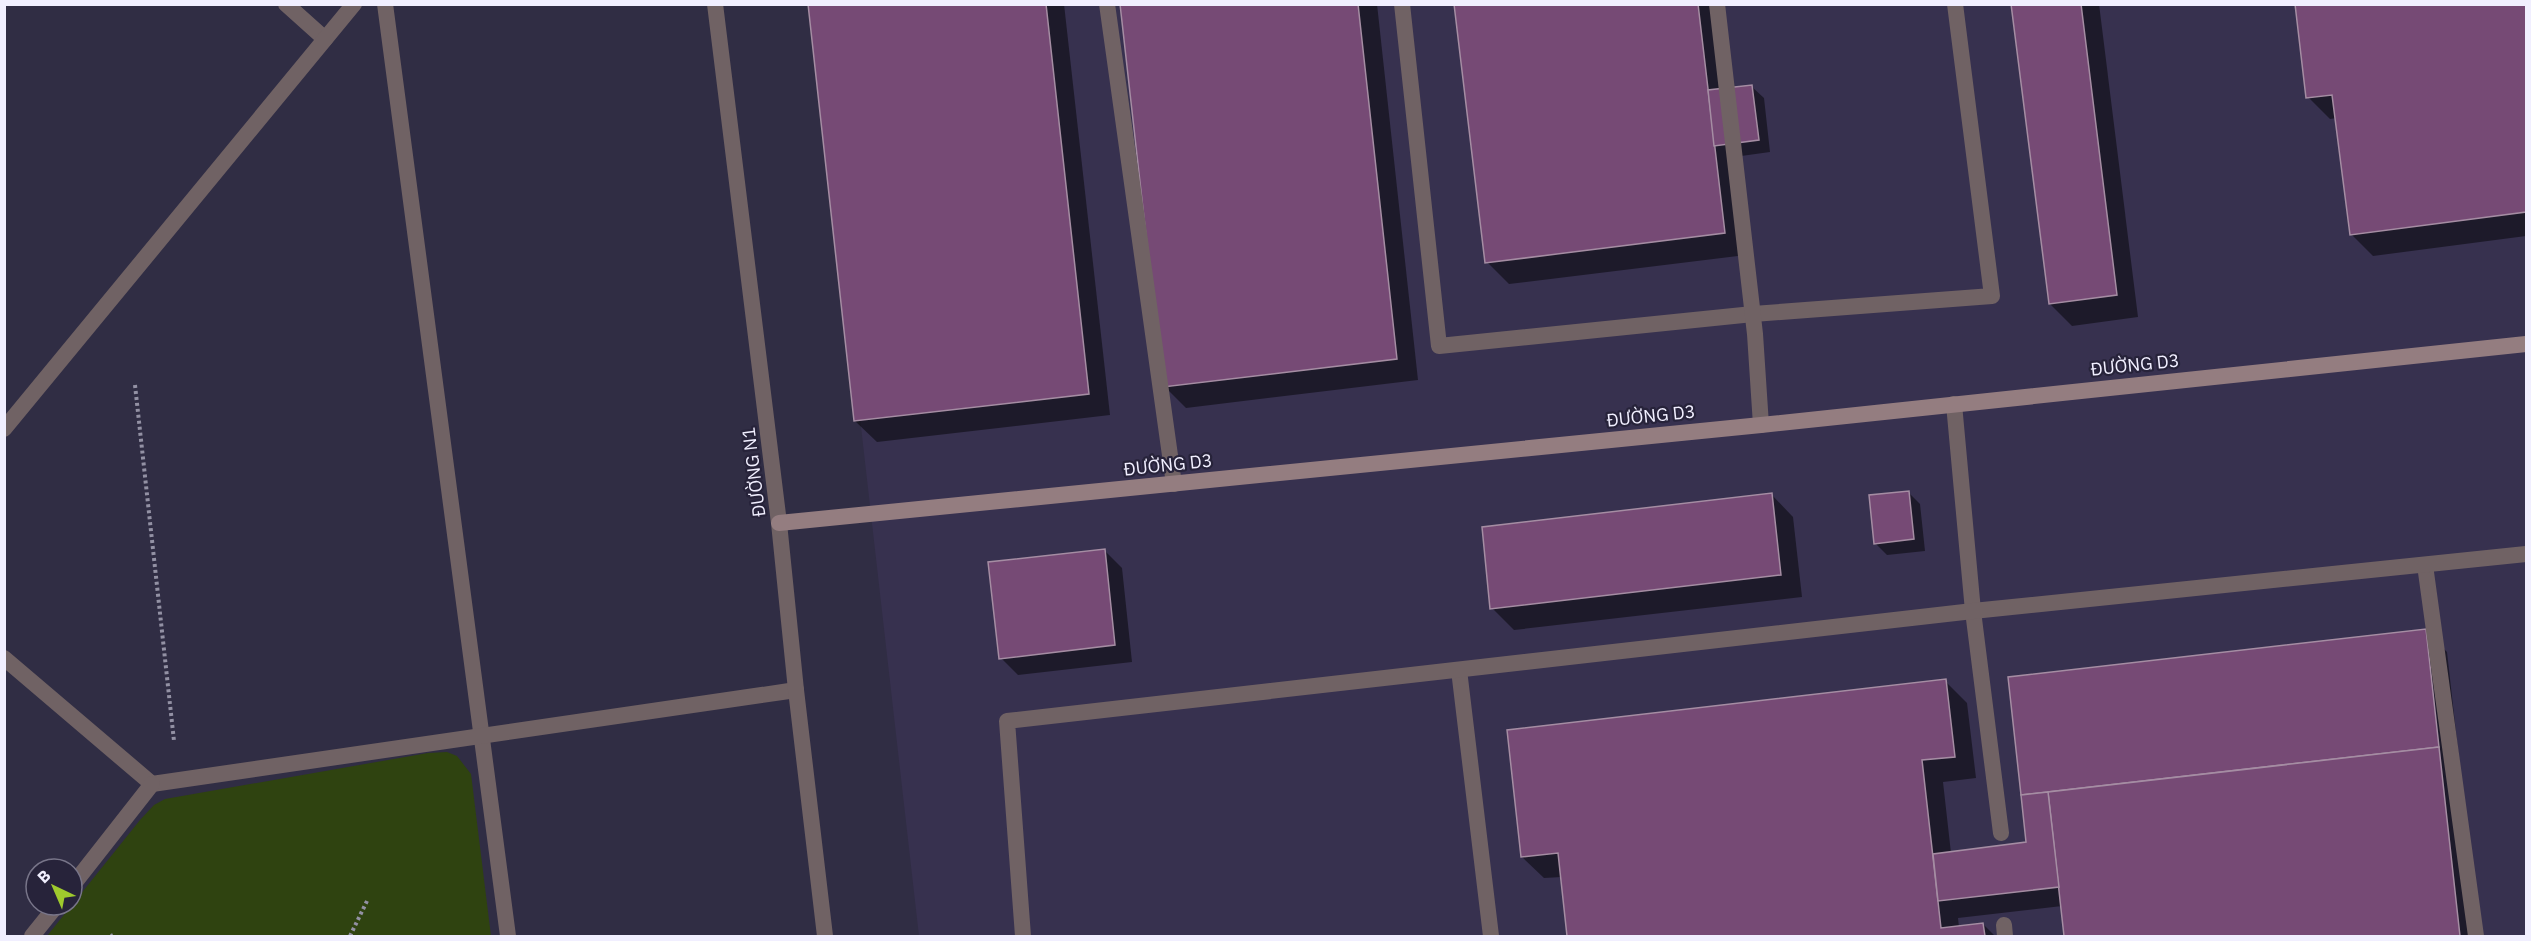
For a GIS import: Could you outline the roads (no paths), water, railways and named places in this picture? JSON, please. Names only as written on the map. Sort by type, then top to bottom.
[{"type":"main road","name":"ĐƯỜNG D3","points":[[779,523],[1761,425],[2526,344]]},
{"type":"street","points":[[286,4],[325,39]]},
{"type":"street","points":[[4,429],[354,4]]},
{"type":"street","points":[[385,4],[508,936]]},
{"type":"street","name":"ĐƯỜNG N1","points":[[715,4],[779,523],[825,936]]},
{"type":"street","points":[[1107,4],[1174,484]]},
{"type":"street","points":[[1402,4],[1439,346],[1753,314],[1992,296],[1955,4]]},
{"type":"street","points":[[1717,4],[1753,314],[1761,425]]},
{"type":"street","points":[[1954,404],[1973,611],[2001,833]]},
{"type":"street","points":[[1023,936],[1007,721],[1973,611],[2526,554]]},
{"type":"street","points":[[2425,565],[2476,936]]},
{"type":"street","points":[[4,658],[152,784]]},
{"type":"street","points":[[1459,670],[1491,936]]},
{"type":"street","points":[[84,871],[152,784],[796,690]]},
{"type":"street","points":[[32,936],[47,917]]}]
